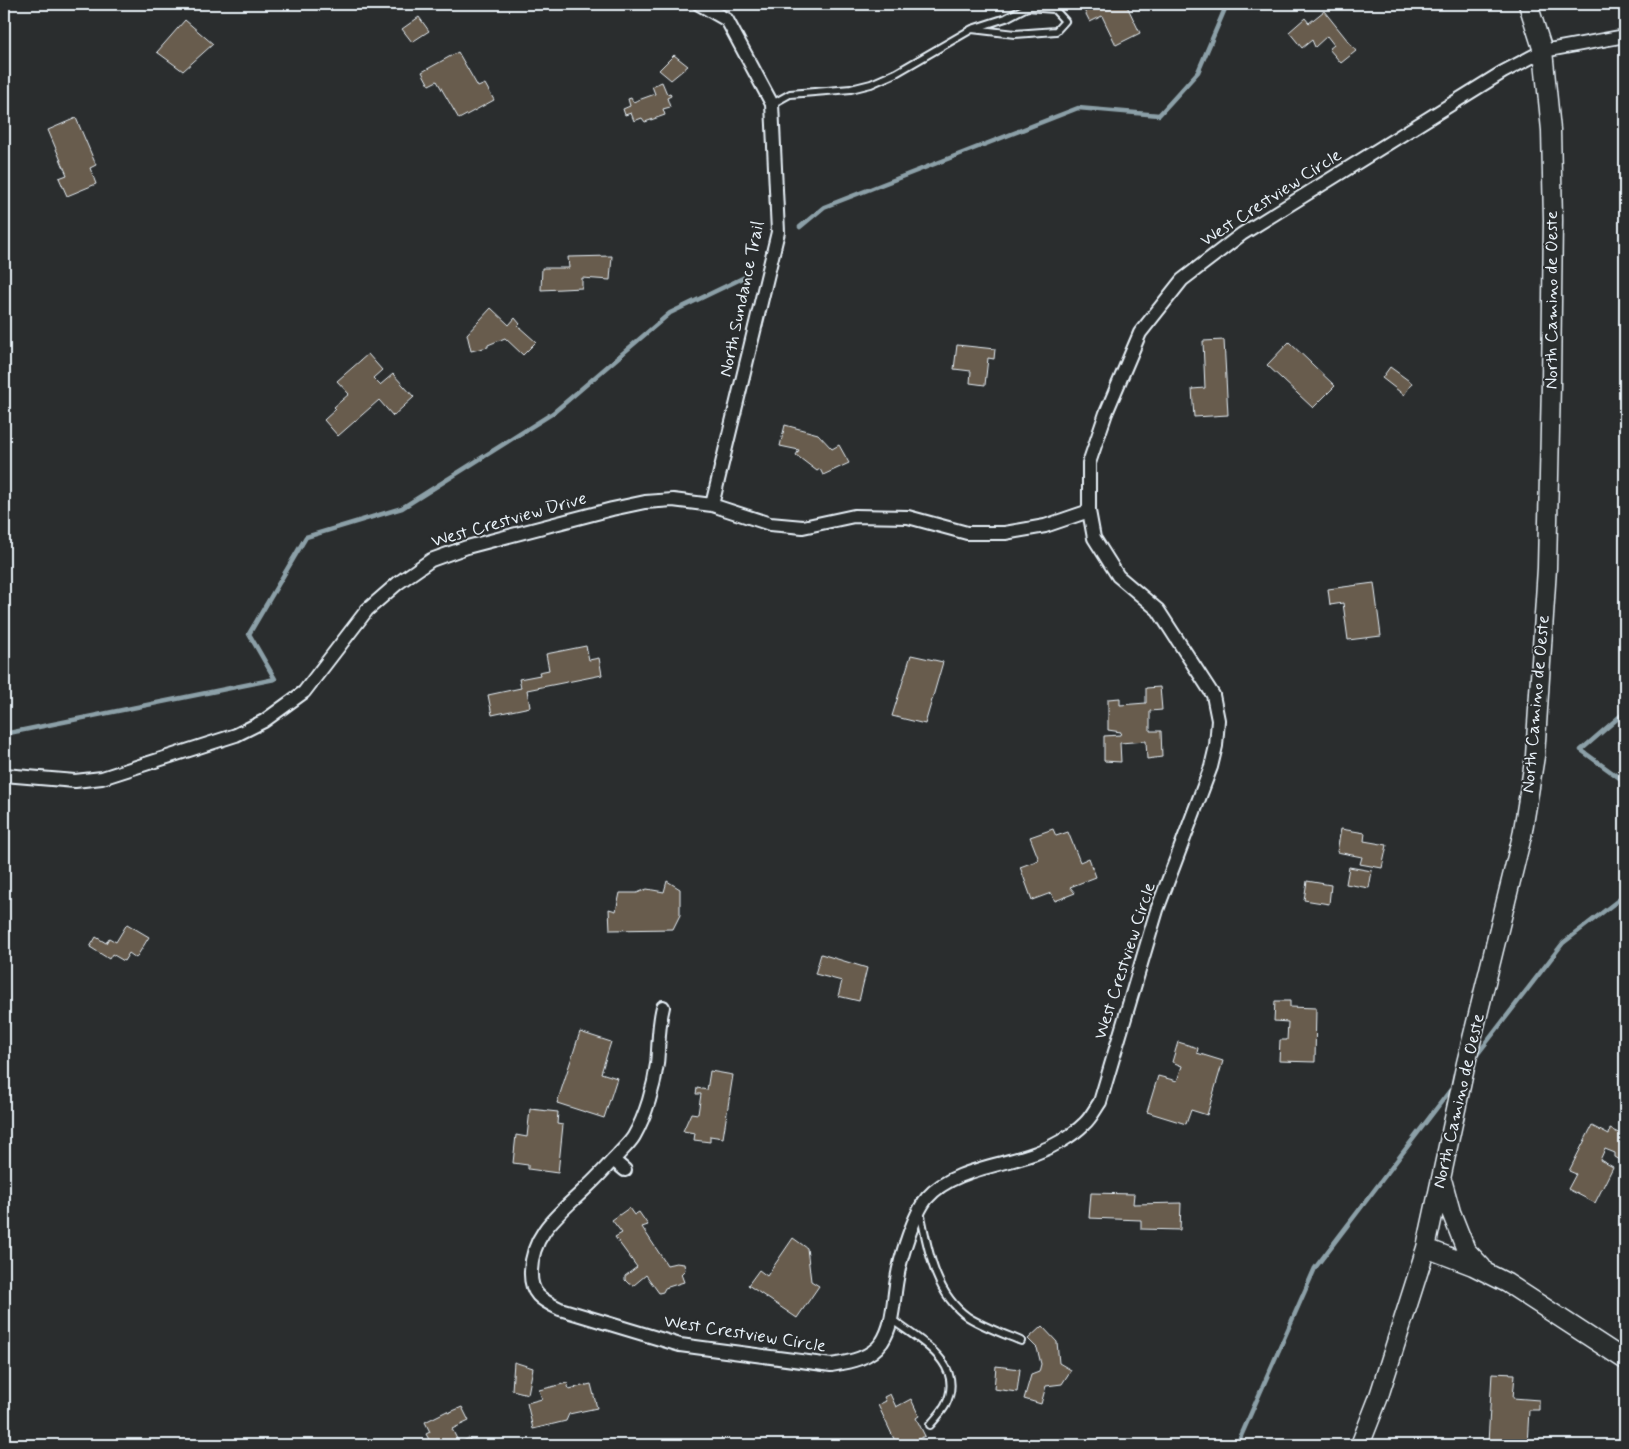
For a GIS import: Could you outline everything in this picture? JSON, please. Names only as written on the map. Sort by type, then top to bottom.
[{"type":"street","name":"North Sundance Trail","points":[[700,4],[727,20],[772,104],[778,232],[712,505]]},
{"type":"street","name":"North Camino de Oeste","points":[[1360,1445],[1378,1399],[1426,1248],[1466,1063],[1522,836],[1536,756],[1547,568],[1553,220],[1551,130],[1543,51],[1528,4]]},
{"type":"street","name":"West Crestview Circle","points":[[663,1007],[659,1023],[656,1065],[647,1105],[634,1137],[589,1186],[554,1217],[537,1240],[531,1262],[531,1280],[536,1294],[547,1303],[560,1309],[680,1345],[831,1365],[852,1362],[867,1355],[881,1342],[891,1319],[897,1278],[905,1247],[920,1210],[928,1197],[944,1184],[972,1171],[1036,1154],[1053,1146],[1085,1123],[1100,1102],[1158,910],[1211,767],[1216,746],[1218,720],[1213,695],[1158,610],[1118,576],[1094,538],[1089,511],[1089,463],[1106,413],[1140,333],[1182,280],[1242,234],[1503,72],[1543,51],[1625,36]]},
{"type":"street","name":"West Crestview Drive","points":[[4,775],[75,781],[102,778],[236,734],[264,721],[304,692],[367,610],[398,583],[431,560],[467,547],[559,522],[645,502],[674,500],[712,505],[770,524],[803,527],[854,516],[908,517],[967,533],[1005,533],[1045,526],[1089,511]]},
{"type":"street","points":[[613,1160],[625,1170]]},
{"type":"street","points":[[1442,1176],[1451,1212],[1466,1250],[1490,1274]]},
{"type":"street","points":[[1426,1248],[1473,1266],[1507,1283],[1625,1360]]},
{"type":"lane","points":[[772,104],[790,94],[851,89],[871,84],[896,73],[972,29],[1006,18],[1027,7],[1054,9],[1066,21],[1056,32],[1015,34],[972,29]]},
{"type":"lane","points":[[920,1210],[932,1263],[943,1288],[953,1304],[970,1318],[1021,1341]]},
{"type":"lane","points":[[891,1319],[943,1360],[951,1374],[949,1393],[945,1406],[930,1425]]},
{"type":"building","points":[[1081,4],[1126,4],[1140,33],[1116,45],[1102,16],[1090,22]]},
{"type":"building","points":[[1324,11],[1356,51],[1341,63],[1329,49],[1334,45],[1327,36],[1315,47],[1312,40],[1302,48],[1289,32],[1305,18],[1309,23]]},
{"type":"building","points":[[419,17],[429,31],[412,42],[402,29]]},
{"type":"building","points":[[185,20],[213,44],[183,71],[157,52]]},
{"type":"building","points":[[458,52],[478,87],[485,84],[494,100],[459,119],[437,81],[429,85],[422,72]]},
{"type":"building","points":[[674,55],[688,66],[671,80],[659,70]]},
{"type":"building","points":[[662,82],[667,94],[670,93],[671,96],[667,98],[670,107],[663,109],[665,115],[645,122],[642,118],[634,121],[631,113],[625,115],[623,109],[630,106],[628,99],[631,98],[633,102],[655,94],[652,86]]},
{"type":"building","points":[[76,118],[96,165],[90,168],[96,184],[67,196],[59,178],[67,175],[48,130]]},
{"type":"building","points":[[612,256],[610,280],[582,278],[582,288],[541,290],[542,268],[569,268],[568,257]]},
{"type":"building","points":[[491,308],[509,325],[515,318],[520,324],[518,326],[536,342],[523,355],[505,338],[488,345],[488,347],[471,351],[467,334]]},
{"type":"building","points":[[1224,340],[1228,415],[1194,417],[1192,389],[1205,388],[1203,341]]},
{"type":"building","points":[[1289,342],[1335,386],[1313,408],[1267,365]]},
{"type":"building","points":[[957,345],[995,349],[994,359],[988,358],[985,385],[970,383],[971,371],[954,369]]},
{"type":"building","points":[[368,354],[382,370],[373,378],[380,385],[393,374],[414,397],[393,416],[379,400],[338,436],[324,420],[336,409],[334,407],[349,394],[337,381]]},
{"type":"building","points":[[1390,367],[1412,383],[1404,395],[1382,378]]},
{"type":"building","points":[[785,425],[818,434],[832,449],[839,445],[849,463],[823,475],[820,469],[817,471],[796,455],[799,450],[780,446]]},
{"type":"building","points":[[1374,583],[1381,636],[1348,640],[1343,603],[1330,605],[1328,589]]},
{"type":"building","points":[[586,646],[589,660],[599,658],[602,675],[527,690],[530,707],[492,715],[488,695],[521,688],[519,679],[540,675],[539,672],[549,670],[546,654]]},
{"type":"building","points":[[911,655],[943,662],[925,724],[892,716]]},
{"type":"building","points":[[1160,687],[1162,710],[1150,711],[1150,731],[1161,731],[1162,757],[1147,759],[1146,741],[1120,743],[1121,762],[1104,761],[1104,736],[1120,735],[1121,732],[1108,730],[1108,699],[1120,698],[1120,705],[1146,703],[1146,688]]},
{"type":"building","points":[[1053,829],[1056,836],[1068,832],[1080,862],[1089,858],[1096,877],[1070,887],[1075,893],[1055,901],[1051,893],[1032,900],[1020,867],[1039,860],[1030,837]]},
{"type":"building","points":[[1341,829],[1365,833],[1364,841],[1387,845],[1382,868],[1360,864],[1362,857],[1337,852]]},
{"type":"building","points":[[1349,867],[1372,871],[1369,888],[1346,884]]},
{"type":"building","points":[[667,881],[680,889],[680,915],[673,929],[610,930],[609,909],[616,911],[620,893],[637,893],[647,889],[664,892]]},
{"type":"building","points":[[1307,881],[1331,885],[1329,904],[1304,900]]},
{"type":"building","points":[[127,924],[149,937],[136,958],[129,953],[124,961],[112,954],[109,959],[90,947],[96,937],[106,943],[109,938],[116,942]]},
{"type":"building","points":[[821,954],[867,968],[859,1001],[838,996],[842,981],[815,974]]},
{"type":"building","points":[[1275,1001],[1290,1001],[1290,1007],[1316,1008],[1315,1062],[1279,1061],[1280,1040],[1287,1040],[1288,1022],[1274,1021]]},
{"type":"building","points":[[580,1032],[611,1042],[601,1073],[617,1078],[604,1118],[557,1103]]},
{"type":"building","points":[[1178,1042],[1198,1048],[1197,1053],[1223,1061],[1207,1115],[1191,1110],[1186,1124],[1147,1112],[1158,1076],[1177,1081],[1182,1066],[1172,1062]]},
{"type":"building","points":[[710,1071],[733,1075],[723,1138],[710,1136],[710,1142],[694,1140],[695,1133],[683,1131],[691,1113],[698,1114],[701,1094],[696,1094],[697,1088],[707,1090]]},
{"type":"building","points":[[530,1109],[558,1112],[557,1124],[563,1125],[558,1173],[528,1169],[528,1165],[513,1163],[516,1135],[527,1137]]},
{"type":"building","points":[[1592,1126],[1609,1135],[1610,1129],[1625,1136],[1623,1142],[1625,1144],[1625,1163],[1615,1157],[1615,1153],[1605,1149],[1600,1160],[1613,1167],[1595,1203],[1568,1189],[1576,1174],[1569,1171]]},
{"type":"building","points":[[1091,1193],[1134,1194],[1133,1204],[1181,1203],[1180,1230],[1141,1229],[1141,1220],[1089,1218]]},
{"type":"building","points":[[629,1208],[634,1215],[639,1212],[648,1225],[642,1227],[667,1265],[684,1264],[685,1270],[681,1274],[684,1282],[665,1288],[663,1292],[659,1293],[646,1275],[634,1285],[629,1284],[625,1280],[625,1276],[637,1267],[615,1237],[622,1233],[612,1220]]},
{"type":"building","points":[[793,1238],[807,1248],[811,1281],[819,1286],[797,1318],[748,1285],[759,1270],[767,1276]]},
{"type":"building","points":[[1042,1326],[1057,1342],[1059,1363],[1071,1370],[1062,1384],[1046,1386],[1041,1404],[1024,1399],[1031,1375],[1039,1372],[1041,1364],[1037,1348],[1028,1339]]},
{"type":"building","points":[[514,1362],[533,1368],[528,1394],[512,1390]]},
{"type":"building","points":[[996,1366],[1020,1369],[1017,1392],[994,1389]]},
{"type":"building","points":[[1492,1373],[1515,1374],[1513,1398],[1539,1400],[1539,1410],[1529,1410],[1527,1445],[1488,1443]]},
{"type":"building","points":[[567,1383],[569,1389],[591,1384],[597,1408],[569,1414],[566,1421],[533,1429],[527,1403],[542,1399],[539,1390]]},
{"type":"building","points":[[890,1394],[896,1407],[911,1399],[919,1416],[916,1418],[925,1436],[912,1442],[895,1441],[878,1405],[886,1401],[884,1397]]},
{"type":"building","points":[[462,1407],[469,1421],[452,1429],[459,1443],[469,1438],[471,1442],[464,1445],[432,1445],[426,1434],[430,1432],[425,1422],[447,1411],[448,1413]]},
{"type":"waterway","points":[[800,227],[824,207],[1078,108],[1159,115],[1198,72],[1227,4]]},
{"type":"waterway","points":[[4,734],[275,679],[249,634],[306,537],[402,508],[553,413],[670,313],[747,276]]},
{"type":"waterway","points":[[1625,712],[1581,750],[1625,782]]},
{"type":"waterway","points":[[1473,1060],[1563,943],[1625,895]]},
{"type":"waterway","points":[[1237,1445],[1315,1268],[1455,1084]]}]
